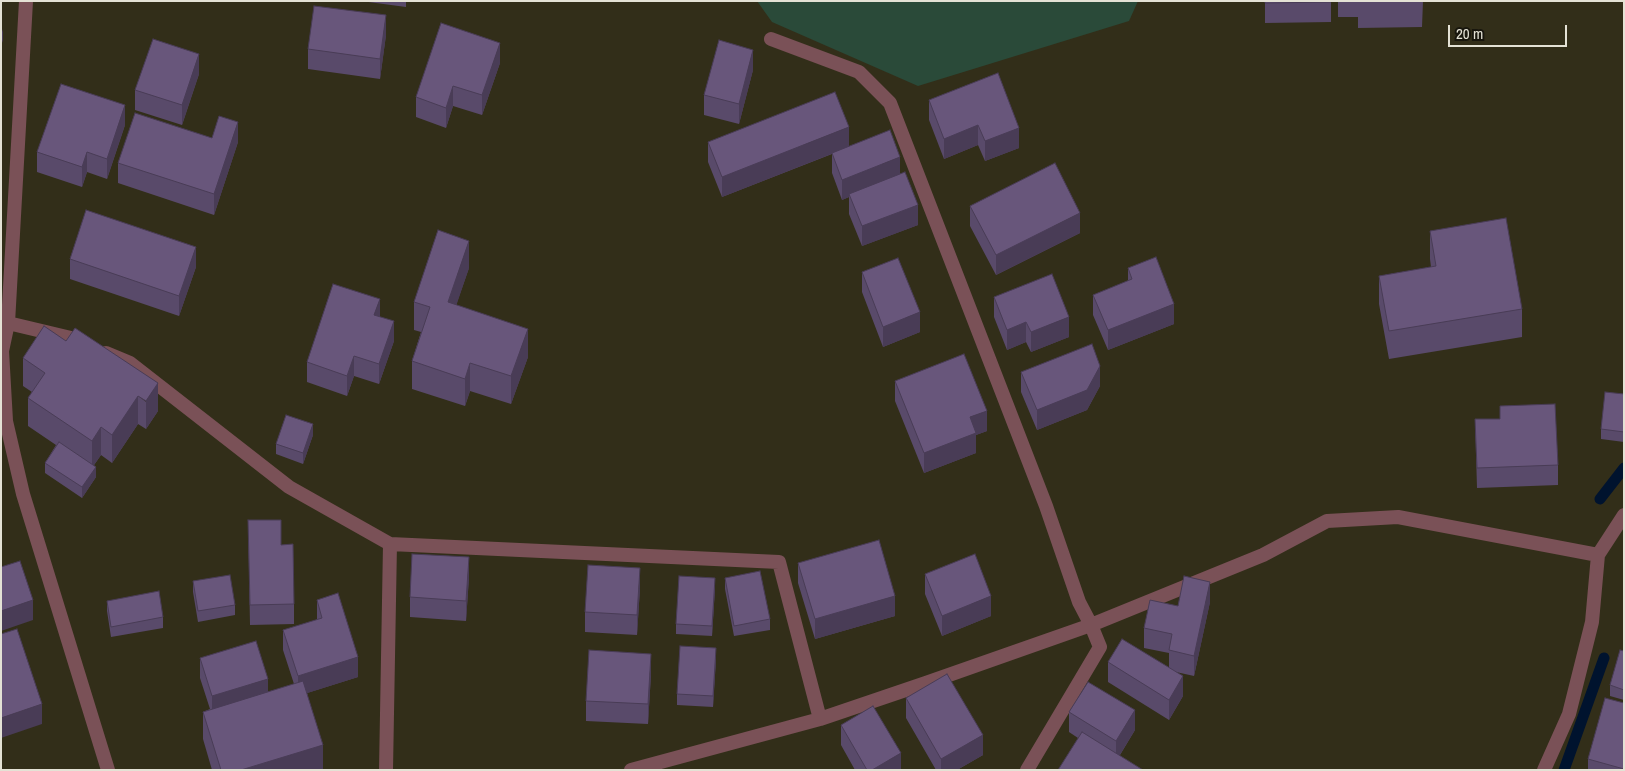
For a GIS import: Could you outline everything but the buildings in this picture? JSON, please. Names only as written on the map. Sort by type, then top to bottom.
[{"type":"street","points":[[26,1],[8,323],[2,351],[6,421],[23,494],[108,770]]},
{"type":"street","points":[[771,39],[859,72],[890,103],[1046,506],[1080,602],[1100,647],[1027,770]]},
{"type":"street","points":[[8,323],[71,338],[130,363],[289,487],[390,544],[779,562],[820,719]]},
{"type":"street","points":[[1544,770],[1569,714],[1592,622],[1598,555],[1624,515]]},
{"type":"street","points":[[631,770],[820,719],[1091,625],[1264,556],[1327,521],[1398,517],[1598,555]]},
{"type":"street","points":[[386,770],[390,544]]},
{"type":"green space","points":[[757,1],[1138,1],[1129,21],[918,86],[772,22]]},
{"type":"waterway","points":[[1600,499],[1624,468]]},
{"type":"waterway","points":[[1564,770],[1604,658]]}]
